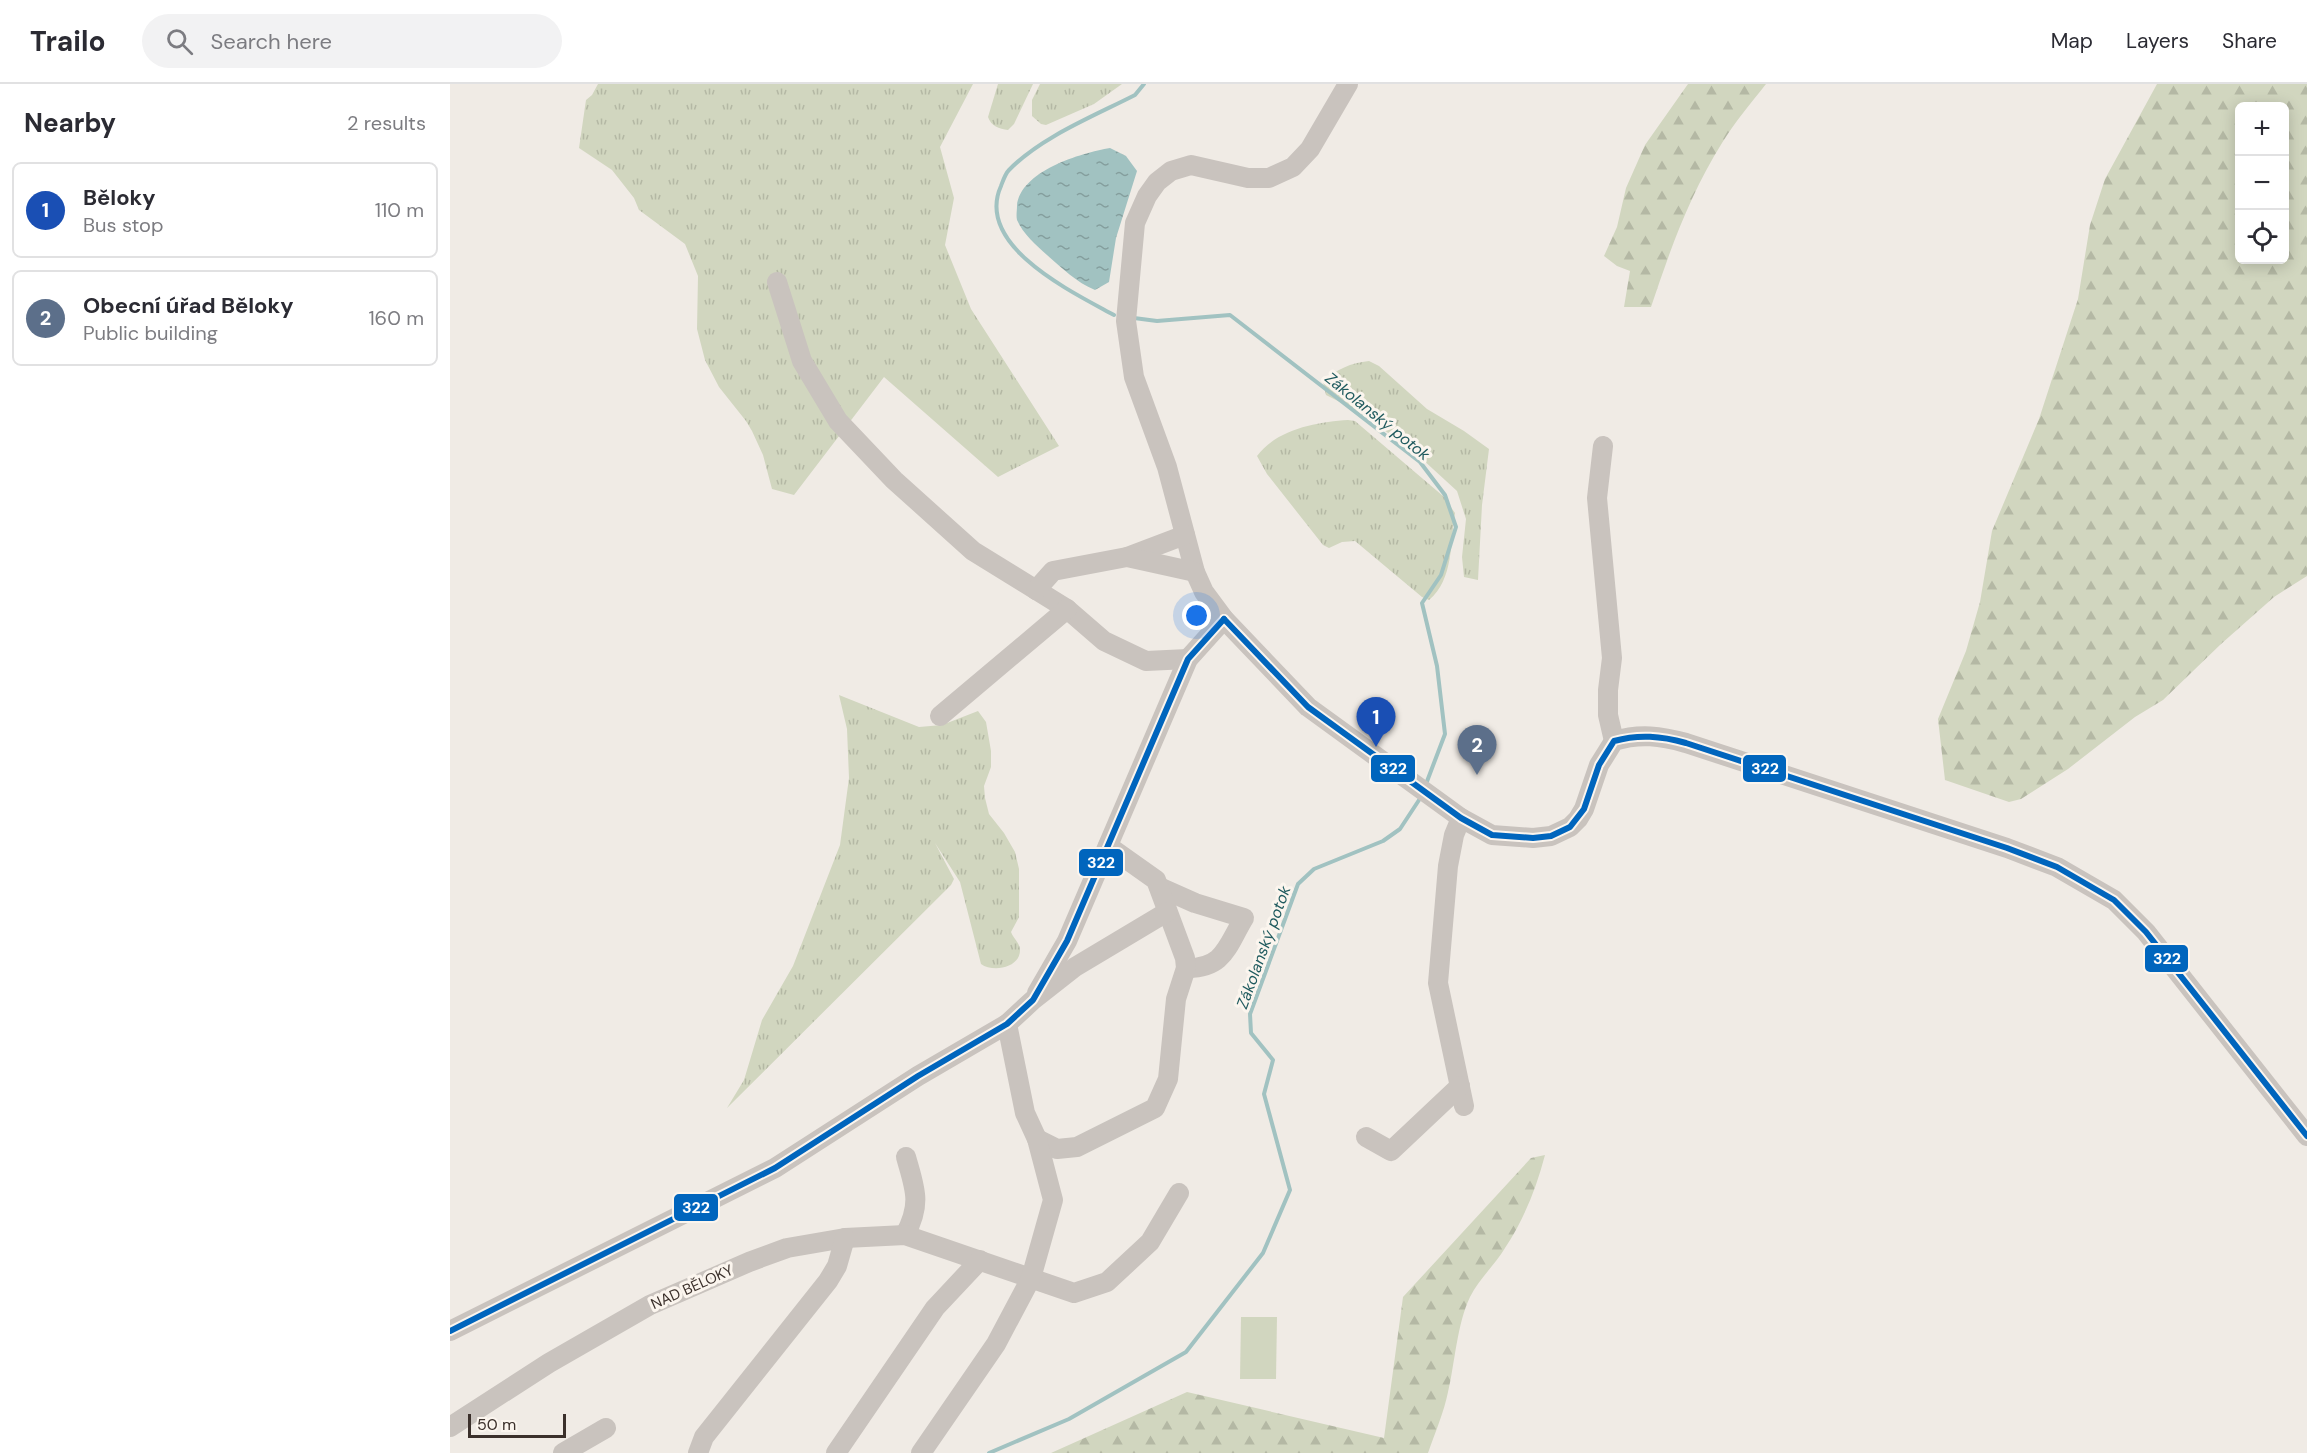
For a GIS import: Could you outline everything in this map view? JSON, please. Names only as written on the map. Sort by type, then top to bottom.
[{"type":"street","points":[[1348,84],[1310,149],[1293,167],[1269,178],[1248,178],[1191,165],[1171,171],[1157,182],[1147,196],[1135,223],[1126,321],[1134,377],[1167,467],[1195,572],[1204,592],[1224,619],[1308,707],[1461,818],[1492,835],[1533,838],[1561,833],[1578,819],[1599,765],[1614,741],[1630,736],[1646,735],[1686,742],[2007,848],[2057,867],[2114,900],[2146,932],[2307,1136]]},
{"type":"street","points":[[777,282],[802,361],[838,421],[894,480],[973,551],[1067,609],[1104,641],[1146,661],[1188,659]]},
{"type":"street","points":[[1603,446],[1597,498],[1612,658],[1608,715],[1614,741]]},
{"type":"street","points":[[1036,590],[1053,571],[1127,557],[1185,536]]},
{"type":"street","points":[[1127,557],[1195,572]]},
{"type":"street","points":[[940,716],[1067,609]]},
{"type":"street","points":[[1033,1000],[1067,941],[1188,659],[1224,619]]},
{"type":"street","points":[[1461,818],[1454,836],[1448,867],[1438,983],[1464,1106]]},
{"type":"street","points":[[1037,1139],[1057,1149],[1077,1147],[1155,1108],[1168,1079],[1176,999],[1186,968],[1156,880],[1108,846]]},
{"type":"street","points":[[1159,887],[1195,903],[1244,918],[1216,962],[1198,968],[1186,968]]},
{"type":"street","points":[[450,1331],[775,1168],[918,1076],[1007,1024],[1075,967],[1167,912]]},
{"type":"street","points":[[921,1453],[996,1344],[1031,1278],[1053,1200],[1037,1139],[1025,1113],[1007,1024]]},
{"type":"street","points":[[1366,1137],[1391,1151],[1460,1086]]},
{"type":"street","points":[[905,1235],[913,1221],[917,1198],[906,1157]]},
{"type":"street","name":"NAD BĚLOKY","points":[[450,1427],[549,1363],[650,1305],[787,1248],[845,1238],[905,1235],[1074,1293],[1107,1282],[1150,1242],[1179,1193]]},
{"type":"street","points":[[698,1453],[704,1437],[828,1281],[837,1266],[845,1238]]},
{"type":"street","points":[[836,1453],[935,1308],[980,1260]]},
{"type":"street","points":[[563,1453],[606,1428]]},
{"type":"green space","points":[[598,84],[973,84],[940,147],[954,198],[945,245],[971,309],[1059,446],[998,477],[884,377],[794,495],[772,489],[763,455],[752,431],[719,387],[705,360],[697,329],[698,276],[685,244],[639,210],[634,198],[612,170],[579,148],[586,100]]},
{"type":"green space","points":[[998,84],[1033,84],[1014,124],[1008,130],[991,123],[988,117]]},
{"type":"green space","points":[[1040,84],[1122,84],[1094,104],[1046,125],[1041,124],[1032,116],[1032,100]]},
{"type":"green space","points":[[1688,84],[1766,84],[1727,135],[1700,182],[1673,244],[1651,307],[1624,307],[1630,271],[1617,266],[1604,256],[1617,227],[1626,188],[1645,145]]},
{"type":"green space","points":[[2157,84],[2307,84],[2307,576],[2274,597],[2163,700],[2135,717],[2068,769],[2021,799],[2009,802],[1945,780],[1938,719],[1966,651],[1980,602],[1992,531],[2039,419],[2078,299],[2090,225],[2105,179]]},
{"type":"green space","points":[[1369,361],[1379,366],[1427,409],[1489,449],[1482,505],[1478,580],[1464,577],[1462,557],[1466,519],[1457,491],[1394,437],[1354,409],[1326,395],[1323,382],[1328,377],[1344,367]]},
{"type":"green space","points":[[1355,421],[1443,496],[1455,513],[1447,571],[1443,582],[1429,600],[1422,597],[1355,541],[1342,542],[1329,548],[1323,545],[1267,474],[1257,456],[1275,439],[1286,433],[1311,425]]},
{"type":"green space","points":[[839,695],[919,727],[942,725],[978,711],[986,722],[991,767],[984,786],[985,798],[989,814],[1015,852],[1019,869],[1019,917],[1011,932],[1020,949],[1019,955],[1016,961],[1005,967],[992,968],[981,964],[960,882],[935,843],[954,879],[951,885],[727,1108],[744,1080],[762,1020],[793,966],[840,845],[849,778],[847,729]]},
{"type":"green space","points":[[1545,1155],[1524,1215],[1501,1255],[1470,1297],[1459,1331],[1442,1415],[1428,1453],[1051,1453],[1187,1392],[1384,1438],[1403,1297],[1531,1158]]},
{"type":"green space","points":[[1241,1317],[1277,1317],[1276,1379],[1240,1379]]},
{"type":"water","points":[[1110,148],[1126,156],[1137,171],[1116,238],[1109,282],[1095,290],[1070,275],[1030,239],[1017,220],[1017,206],[1021,194],[1040,174],[1069,159]]},
{"type":"waterway","name":"Zákolanský potok","points":[[1114,315],[1076,294],[1032,265],[1014,247],[1002,228],[996,208],[1005,176],[1022,158],[1052,137],[1135,95],[1144,84]]},
{"type":"waterway","name":"Zákolanský potok","points":[[1134,318],[1157,321],[1230,315],[1420,462],[1445,495],[1456,527],[1441,575],[1422,603],[1437,666],[1445,734],[1426,784]]},
{"type":"waterway","name":"Zákolanský potok","points":[[989,1453],[1069,1419],[1186,1352],[1263,1253],[1290,1190],[1264,1094],[1273,1060],[1251,1033],[1250,1014],[1298,884],[1314,869],[1383,841],[1400,829],[1421,797]]},
{"type":"transit line","name":"322","points":[[1224,619],[1308,707],[1461,818],[1492,835],[1533,838],[1551,836],[1570,827],[1584,809],[1599,765],[1614,741],[1632,737],[1650,737],[1686,743],[2007,848],[2057,867],[2114,900],[2146,932],[2307,1136]]},
{"type":"transit line","name":"322","points":[[450,1331],[775,1168],[918,1076],[1007,1024],[1033,1000],[1067,941],[1188,659],[1224,619]]},
{"type":"place","name":"Běloky","points":[[1376,747]]},
{"type":"place","name":"Obecní úřad Běloky","points":[[1477,775]]}]
